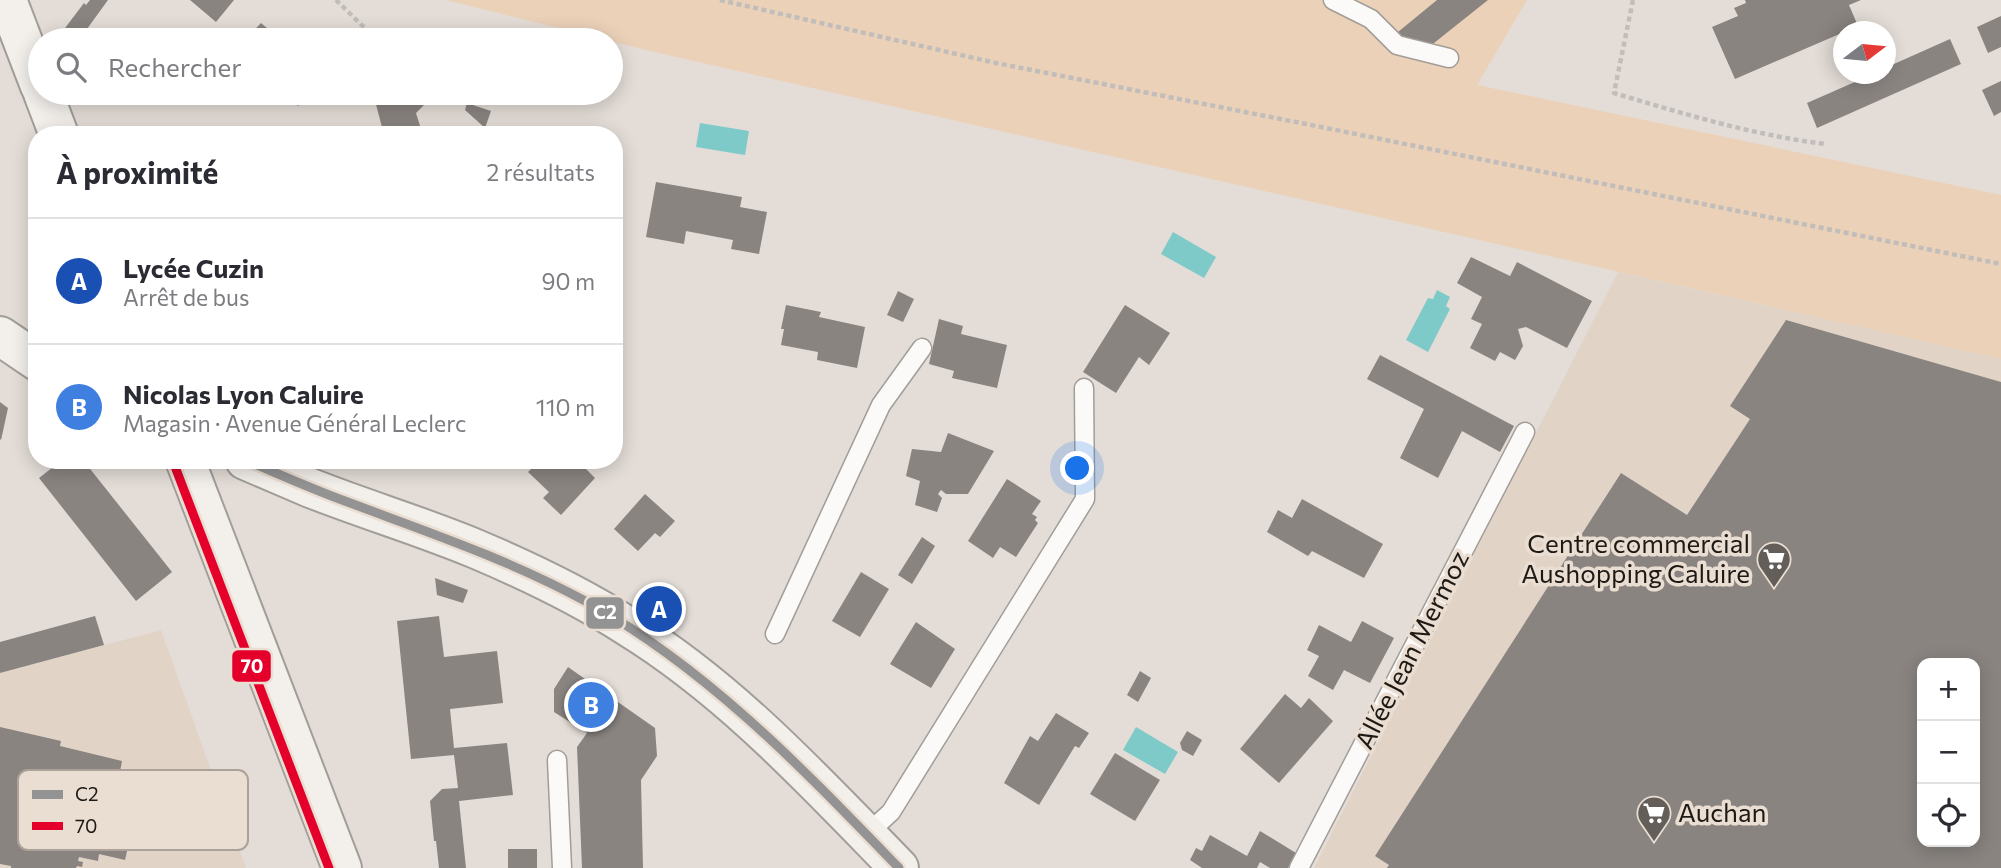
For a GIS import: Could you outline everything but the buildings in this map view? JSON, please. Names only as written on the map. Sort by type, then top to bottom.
[{"type":"main road","points":[[7,0],[28,55]]},
{"type":"main road","points":[[48,105],[56,126]]},
{"type":"main road","points":[[0,336],[28,354]]},
{"type":"main road","points":[[188,469],[342,868]]},
{"type":"main road","points":[[265,469],[475,549],[554,585],[625,624],[729,702],[774,742],[899,868]]},
{"type":"lane","points":[[1333,0],[1371,19],[1397,45],[1449,58]]},
{"type":"lane","points":[[775,634],[881,405],[922,348]]},
{"type":"lane","points":[[866,835],[891,812],[1085,499],[1084,388]]},
{"type":"lane","name":"Allée Jean Mermoz","points":[[1300,868],[1525,432]]},
{"type":"lane","points":[[557,760],[562,868]]},
{"type":"path","points":[[336,0],[365,28]]},
{"type":"path","points":[[720,0],[996,63],[2001,264]]},
{"type":"path","points":[[1633,0],[1614,93],[1786,139],[1825,144]]},
{"type":"shaded area","points":[[446,0],[1527,0],[1477,85],[2001,195],[2001,359],[650,51],[623,44],[623,28],[558,28]]},
{"type":"shaded area","name":"Centre commercial Aushopping Caluire","points":[[1618,272],[2001,359],[2001,868],[1314,868]]},
{"type":"shaded area","points":[[161,630],[211,770],[18,770],[18,850],[240,850],[246,868],[0,868],[0,673]]},
{"type":"water","points":[[700,123],[749,131],[745,155],[696,147]]},
{"type":"water","points":[[1173,232],[1216,257],[1204,278],[1161,254]]},
{"type":"water","points":[[1437,290],[1450,297],[1446,306],[1450,309],[1428,352],[1406,340],[1428,298],[1433,299]]},
{"type":"water","points":[[1136,727],[1178,752],[1165,774],[1123,750]]},
{"type":"transit line","name":"70","points":[[176,469],[329,868]]},
{"type":"transit line","name":"C2","points":[[267,469],[461,544],[525,572],[589,603],[633,630],[715,690],[791,759],[899,868]]},
{"type":"place","name":"Centre commercial Aushopping Caluire","points":[[1774,589]]},
{"type":"place","name":"Lycée Cuzin","points":[[659,609]]},
{"type":"place","name":"Nicolas Lyon Caluire","points":[[591,705]]},
{"type":"place","name":"Auchan","points":[[1654,843]]}]
